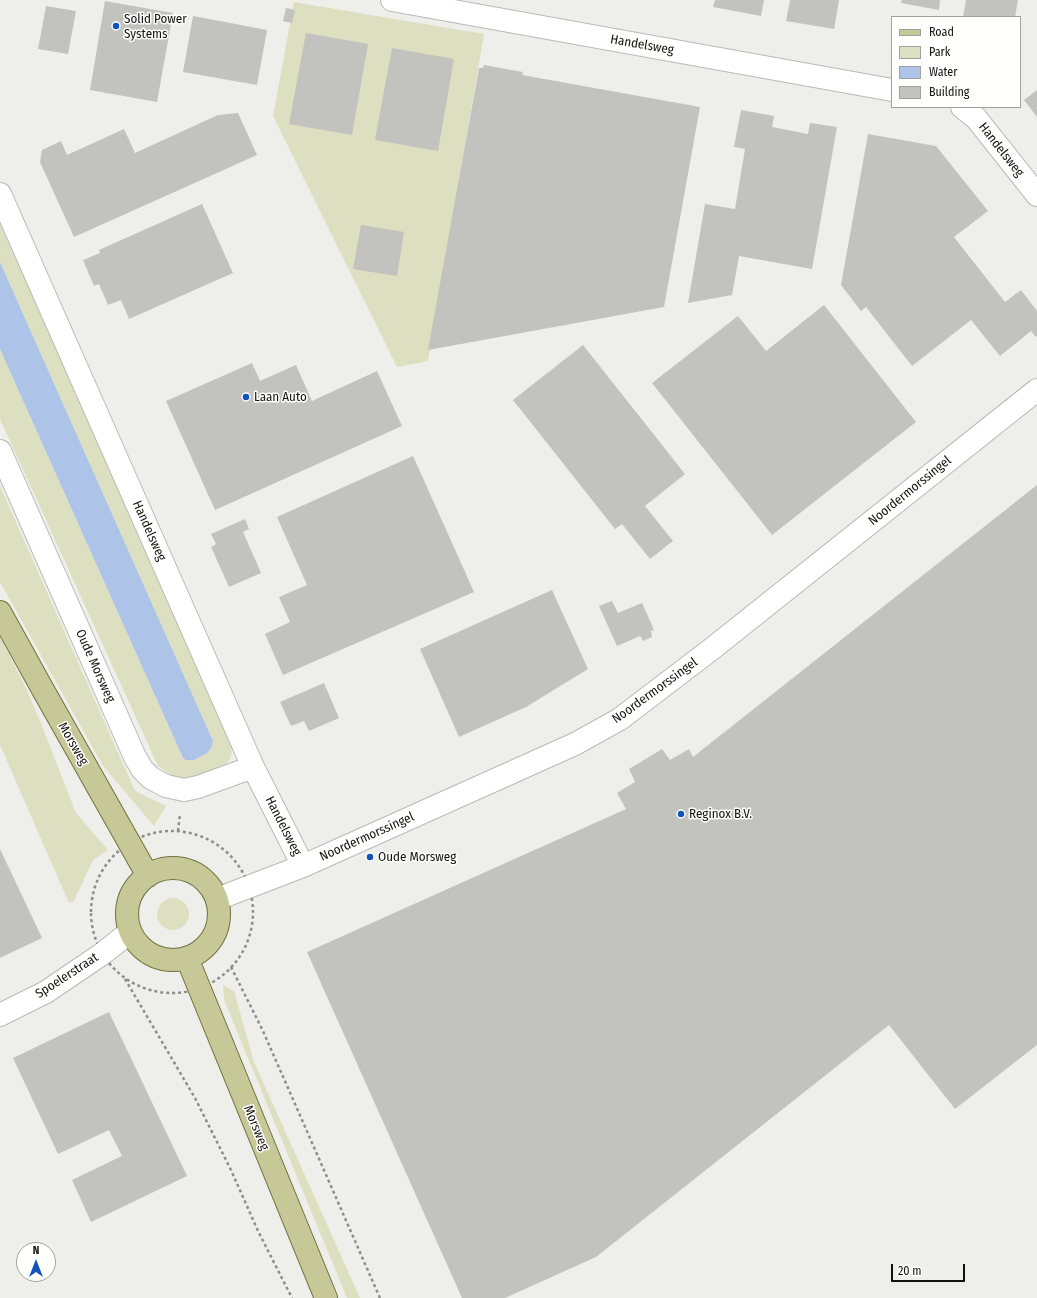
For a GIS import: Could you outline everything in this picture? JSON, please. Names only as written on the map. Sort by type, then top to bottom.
[{"type":"main road","name":"Morsweg","points":[[0,612],[130,841],[148,876]]},
{"type":"main road","points":[[170,868],[182,869],[194,873],[204,879],[217,899],[219,911],[218,923],[214,935],[208,945],[198,953],[187,958],[176,960],[154,956],[144,950],[136,942],[130,932],[128,907],[131,895],[138,884],[148,876],[158,871],[170,868]]},
{"type":"main road","name":"Morsweg","points":[[187,958],[326,1298]]},
{"type":"street","name":"Handelsweg","points":[[392,0],[891,90]]},
{"type":"street","name":"Handelsweg","points":[[963,108],[976,118],[1037,195]]},
{"type":"street","name":"Handelsweg","points":[[0,194],[253,767],[303,866]]},
{"type":"street","name":"Noordermorssingel","points":[[217,899],[303,866],[575,744],[620,719],[713,648],[1037,390]]},
{"type":"street","name":"Oude Morsweg","points":[[0,452],[135,757],[142,769],[152,778],[166,786],[184,790],[198,787],[253,767]]},
{"type":"street","name":"Spoelerstraat","points":[[0,1015],[46,992],[102,954],[130,932]]},
{"type":"path","points":[[178,831],[196,835],[214,843],[228,854],[241,869],[248,887],[253,910],[250,934],[244,950],[223,975],[209,984],[172,994],[151,991],[132,983],[115,970],[102,954],[94,937],[91,918],[91,900],[96,882],[105,866],[118,852],[130,841],[147,835],[178,831]]},
{"type":"path","points":[[231,966],[263,1031],[380,1298]]},
{"type":"path","points":[[124,977],[195,1098],[258,1231],[292,1298]]},
{"type":"green space","points":[[294,2],[484,34],[428,361],[397,367],[273,116]]},
{"type":"green space","points":[[0,224],[98,439],[232,747],[231,757],[224,767],[189,780],[171,775],[158,766],[0,419],[0,349],[183,758],[213,741],[0,262]]},
{"type":"green space","points":[[0,486],[135,791],[166,806],[154,826],[103,766],[0,582]]},
{"type":"green space","points":[[0,637],[26,688],[76,813],[108,850],[93,860],[74,901],[69,903],[0,745]]},
{"type":"green space","points":[[170,898],[176,898],[186,905],[189,914],[188,920],[182,927],[176,930],[170,930],[160,923],[157,917],[157,911],[164,901]]},
{"type":"green space","points":[[223,985],[234,991],[254,1062],[360,1298],[347,1298],[224,1000]]},
{"type":"water","points":[[0,262],[213,741],[211,748],[207,753],[194,760],[186,760],[183,758],[0,349]]},
{"type":"building","points":[[715,0],[764,0],[761,16],[713,7]]},
{"type":"building","points":[[790,0],[839,0],[834,29],[786,21]]},
{"type":"building","points":[[902,0],[940,0],[939,10],[901,3]]},
{"type":"building","points":[[966,0],[1018,0],[1015,16],[963,16]]},
{"type":"building","points":[[105,1],[173,13],[157,102],[90,90]]},
{"type":"building","points":[[46,6],[76,11],[68,54],[38,49]]},
{"type":"building","points":[[286,8],[295,10],[292,23],[283,21]]},
{"type":"building","points":[[193,16],[267,30],[257,85],[183,72]]},
{"type":"building","points":[[306,33],[368,44],[352,135],[289,124]]},
{"type":"building","points":[[392,48],[454,59],[438,151],[375,140]]},
{"type":"building","points":[[484,65],[523,72],[522,75],[700,107],[664,307],[428,350],[479,68],[483,68]]},
{"type":"building","points":[[1037,90],[1037,117],[1024,100]]},
{"type":"building","points":[[741,110],[774,116],[772,127],[808,134],[810,123],[837,127],[812,269],[739,256],[732,295],[688,303],[705,204],[735,209],[745,149],[734,147]]},
{"type":"building","points":[[238,113],[257,155],[74,237],[40,162],[42,150],[61,141],[67,155],[124,129],[135,153],[218,115]]},
{"type":"building","points":[[868,134],[936,146],[988,211],[954,237],[1005,302],[1021,290],[1037,311],[1036,337],[1031,331],[1000,356],[971,320],[912,366],[866,307],[861,311],[841,285]]},
{"type":"building","points":[[202,204],[233,273],[129,319],[121,300],[108,305],[99,284],[94,286],[83,260],[100,253],[99,250]]},
{"type":"building","points":[[361,225],[404,232],[397,276],[353,269]]},
{"type":"building","points":[[824,305],[916,422],[772,535],[652,383],[738,316],[766,351]]},
{"type":"building","points":[[583,345],[685,474],[645,506],[673,541],[650,559],[622,524],[615,529],[513,400]]},
{"type":"building","points":[[252,363],[260,381],[296,365],[312,401],[377,371],[402,426],[215,510],[166,401]]},
{"type":"building","points":[[413,456],[474,592],[283,675],[265,634],[290,622],[279,597],[307,585],[277,517]]},
{"type":"building","points":[[1037,485],[1037,1045],[955,1109],[889,1025],[596,1257],[505,1298],[462,1298],[307,952],[626,809],[617,793],[635,782],[629,769],[662,749],[670,760],[689,749],[693,757]]},
{"type":"building","points":[[245,519],[249,529],[243,532],[261,573],[229,587],[211,547],[216,544],[211,534]]},
{"type":"building","points":[[552,590],[588,669],[526,707],[459,737],[420,649]]},
{"type":"building","points":[[612,601],[618,613],[642,603],[654,630],[651,631],[652,637],[643,641],[640,636],[617,646],[599,606]]},
{"type":"building","points":[[324,683],[339,718],[309,731],[304,721],[291,726],[280,702]]},
{"type":"building","points":[[0,849],[42,938],[0,958]]},
{"type":"building","points":[[109,1012],[187,1176],[91,1222],[72,1180],[122,1156],[109,1130],[58,1154],[13,1058]]},
{"type":"place","name":"Solid Power Systems","points":[[116,26]]},
{"type":"place","name":"Laan Auto","points":[[246,397]]},
{"type":"place","name":"Reginox B.V.","points":[[681,814]]},
{"type":"place","name":"Oude Morsweg","points":[[370,857]]}]
